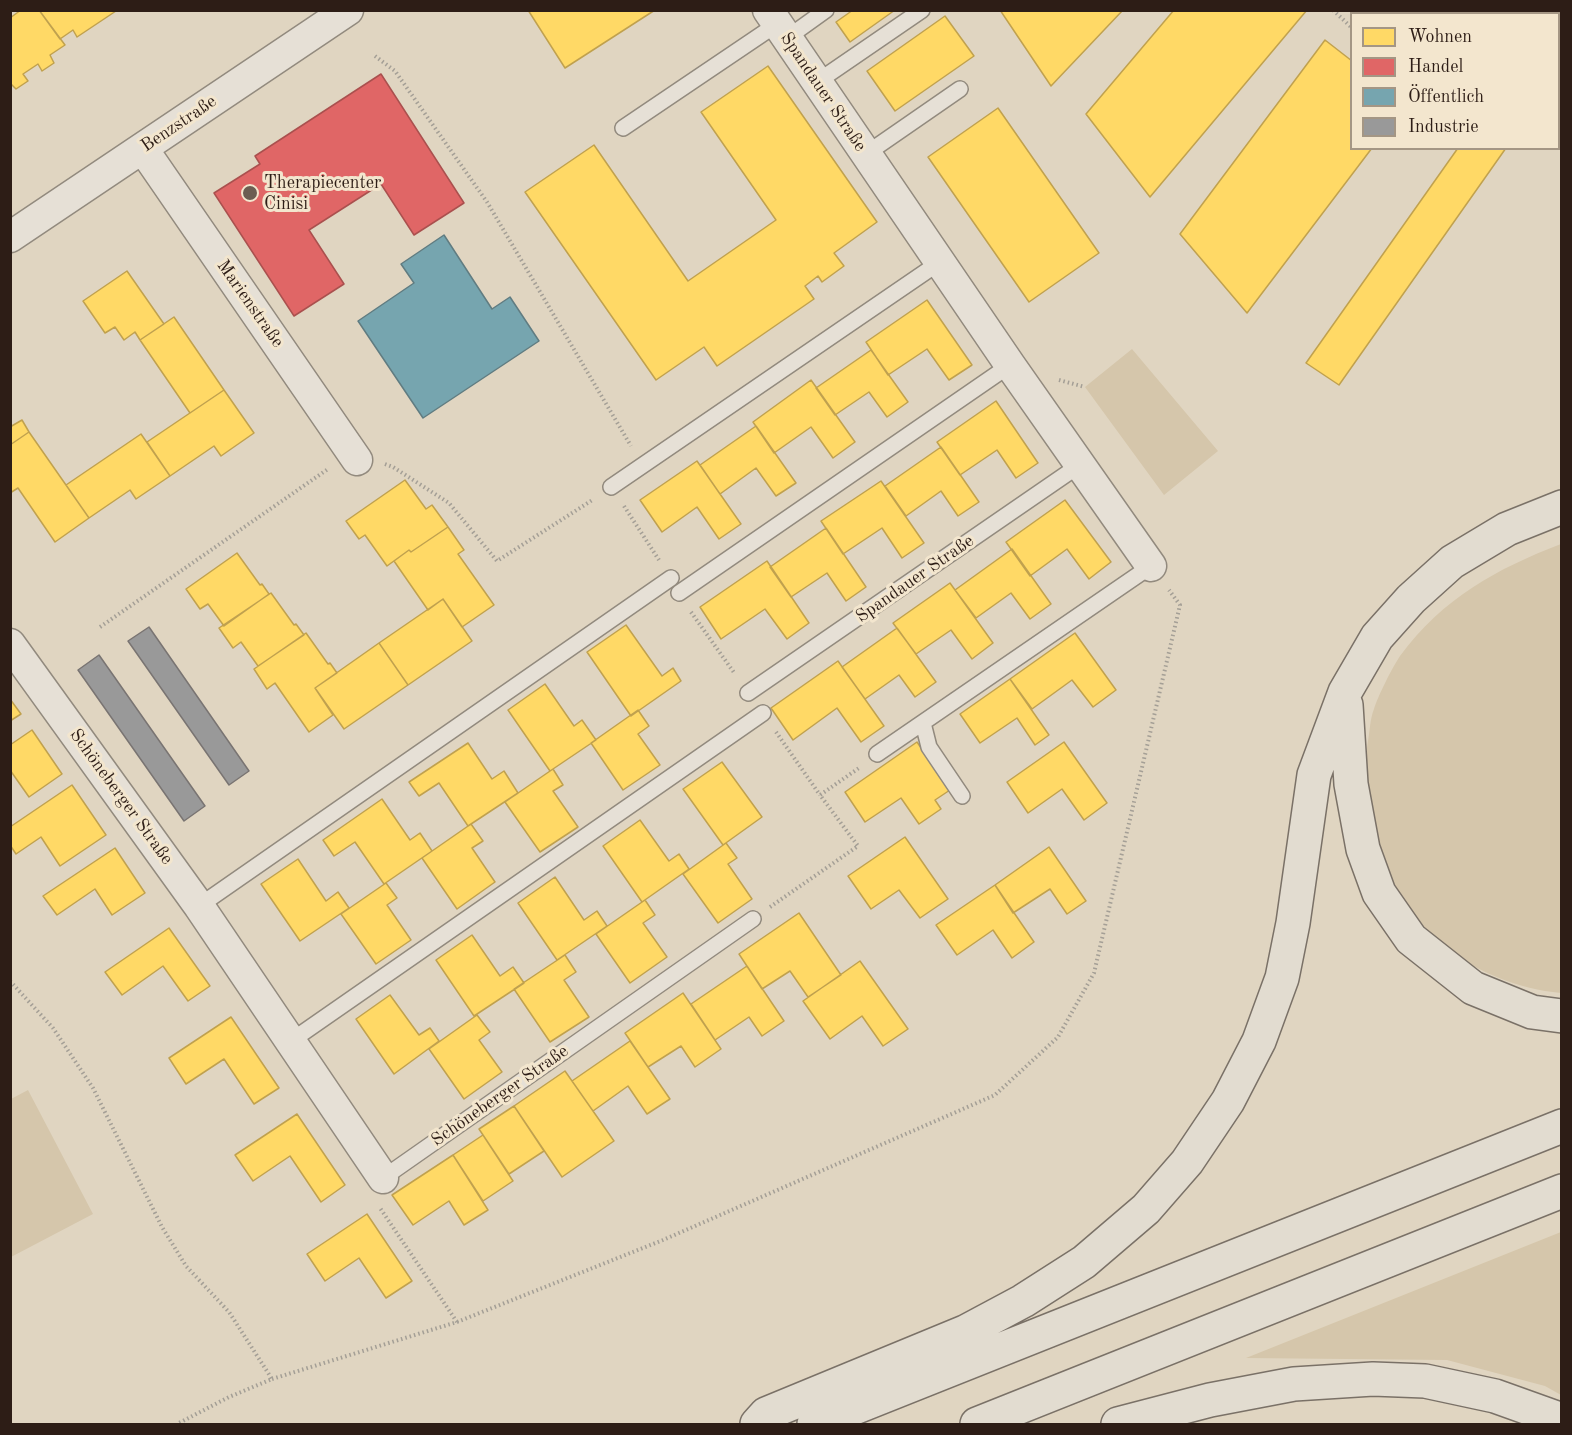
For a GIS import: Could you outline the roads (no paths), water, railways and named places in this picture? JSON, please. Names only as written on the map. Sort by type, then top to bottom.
[{"type":"highway","points":[[757,1425],[766,1414],[965,1332],[1023,1301],[1084,1262],[1146,1209],[1187,1162],[1227,1101],[1259,1041],[1282,978],[1293,923],[1314,775],[1345,692],[1377,637],[1411,599],[1452,562],[1507,529],[1562,507]]},
{"type":"highway","points":[[1345,692],[1351,784],[1363,849],[1379,893],[1411,939],[1473,988],[1532,1012],[1562,1016]]},
{"type":"highway","points":[[814,1425],[1562,1126]]},
{"type":"highway","points":[[977,1425],[1562,1191]]},
{"type":"highway","points":[[1118,1425],[1210,1400],[1294,1384],[1373,1379],[1425,1381],[1495,1396],[1562,1420]]},
{"type":"street","name":"Benzstraße","points":[[10,237],[348,10]]},
{"type":"street","name":"Spandauer Straße","points":[[777,24],[1010,365],[1151,566]]},
{"type":"street","name":"Marienstraße","points":[[143,149],[354,456]]},
{"type":"street","name":"Schöneberger Straße","points":[[10,644],[199,906],[384,1178]]},
{"type":"lane","points":[[623,128],[777,24],[826,10]]},
{"type":"lane","points":[[817,82],[922,10]]},
{"type":"lane","points":[[866,154],[960,89]]},
{"type":"lane","points":[[611,487],[940,262]]},
{"type":"lane","points":[[679,593],[1010,365]]},
{"type":"lane","name":"Spandauer Straße","points":[[748,693],[1081,464]]},
{"type":"lane","points":[[877,754],[1151,566]]},
{"type":"lane","points":[[199,906],[670,578]]},
{"type":"lane","points":[[291,1041],[763,713]]},
{"type":"lane","points":[[923,723],[929,747],[963,795]]},
{"type":"lane","name":"Schöneberger Straße","points":[[384,1178],[753,919]]},
{"type":"place","name":"Therapiecenter Cinisi","points":[[250,193]]}]
